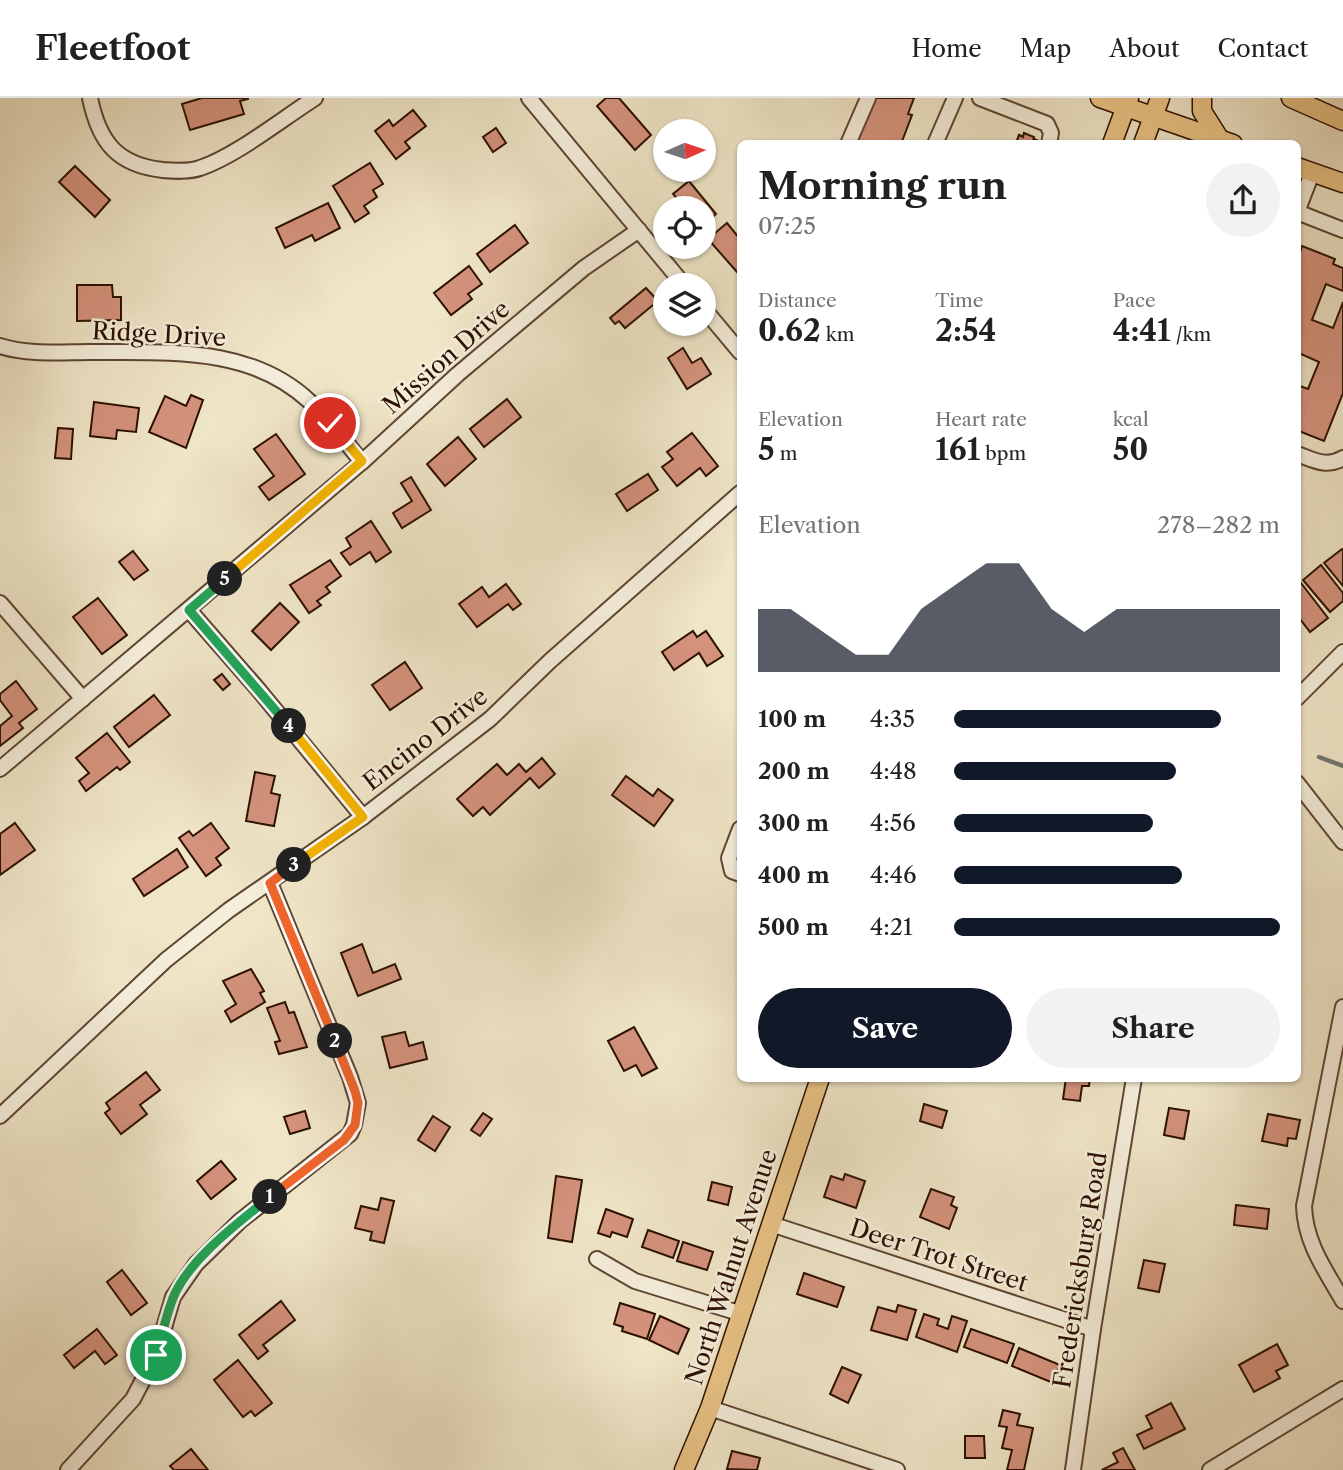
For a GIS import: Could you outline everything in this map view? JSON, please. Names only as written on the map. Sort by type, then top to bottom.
[{"type":"main road","points":[[1100,98],[1128,102],[1153,116],[1224,140]]},
{"type":"main road","points":[[1144,140],[1160,98]]},
{"type":"main road","points":[[1202,98],[1202,111],[1226,140]]},
{"type":"main road","points":[[1291,98],[1343,121]]},
{"type":"main road","points":[[1114,140],[1128,102]]},
{"type":"main road","points":[[1304,170],[1343,183]]},
{"type":"main road","name":"North Walnut Avenue","points":[[684,1470],[710,1408],[819,1082]]},
{"type":"street","points":[[90,98],[99,128],[117,154],[143,167],[178,171],[199,169],[219,160],[315,98]]},
{"type":"street","points":[[529,98],[674,273]]},
{"type":"street","points":[[850,140],[868,98]]},
{"type":"street","points":[[937,140],[955,98]]},
{"type":"street","points":[[980,98],[1047,124],[1051,133],[1050,140]]},
{"type":"street","points":[[1301,188],[1304,170]]},
{"type":"street","points":[[1301,214],[1343,230]]},
{"type":"street","name":"Mission Drive","points":[[0,769],[362,461],[458,374],[584,268],[639,230]]},
{"type":"street","points":[[716,323],[737,348]]},
{"type":"street","name":"Ridge Drive","points":[[0,346],[32,352],[192,354],[233,359],[278,379],[309,400],[362,461]]},
{"type":"street","points":[[1301,455],[1322,463],[1333,463],[1343,458]]},
{"type":"street","name":"Encino Drive","points":[[0,1116],[166,960],[229,911],[363,817],[490,719],[550,661],[737,496]]},
{"type":"street","points":[[0,603],[83,699]]},
{"type":"street","points":[[189,610],[363,817]]},
{"type":"street","points":[[1301,694],[1343,652]]},
{"type":"street","points":[[1301,788],[1343,842]]},
{"type":"street","points":[[737,837],[729,858],[732,871],[737,873]]},
{"type":"street","points":[[68,1470],[133,1399],[156,1355],[173,1297],[196,1264],[240,1221],[294,1176],[344,1140],[355,1125],[358,1103],[353,1084],[270,883]]},
{"type":"street","points":[[1343,1007],[1304,1206],[1306,1228],[1312,1247],[1343,1301]]},
{"type":"street","name":"Fredericksburg Road","points":[[1073,1470],[1133,1082]]},
{"type":"street","name":"Deer Trot Street","points":[[771,1224],[1093,1329]]},
{"type":"street","points":[[597,1259],[635,1281],[742,1314]]},
{"type":"street","points":[[1210,1470],[1343,1389]]},
{"type":"street","points":[[710,1408],[897,1470]]},
{"type":"building","points":[[202,98],[248,99],[240,101],[244,114],[190,130],[182,104]]},
{"type":"building","points":[[606,98],[619,98],[651,135],[635,150],[597,106]]},
{"type":"building","points":[[876,98],[914,98],[908,114],[912,115],[903,140],[858,140]]},
{"type":"building","points":[[413,110],[426,126],[405,142],[410,148],[396,159],[375,131],[389,120],[393,126]]},
{"type":"building","points":[[496,128],[506,143],[493,152],[483,137]]},
{"type":"building","points":[[1024,133],[1036,140],[1017,140],[1019,135],[1023,137]]},
{"type":"building","points":[[1024,133],[1034,137],[1033,140],[1017,140],[1019,135],[1023,137]]},
{"type":"building","points":[[370,163],[383,184],[373,190],[377,197],[364,206],[369,213],[355,222],[333,186]]},
{"type":"building","points":[[75,166],[110,200],[95,217],[59,182]]},
{"type":"building","points":[[690,182],[701,196],[675,196],[673,194]]},
{"type":"building","points":[[328,203],[340,228],[315,241],[312,235],[285,248],[276,228]]},
{"type":"building","points":[[727,223],[737,235],[737,272],[716,248],[716,232]]},
{"type":"building","points":[[515,225],[528,243],[490,272],[477,254]]},
{"type":"building","points":[[1302,246],[1335,259],[1333,264],[1343,268],[1343,291],[1326,284],[1312,320],[1333,328],[1343,302],[1343,393],[1324,441],[1301,432],[1301,386],[1308,389],[1319,362],[1301,354]]},
{"type":"building","points":[[469,266],[482,284],[468,294],[472,299],[451,315],[434,293]]},
{"type":"building","points":[[77,285],[112,285],[113,297],[121,297],[121,320],[77,321]]},
{"type":"building","points":[[646,288],[653,296],[653,305],[625,328],[619,321],[615,324],[610,318]]},
{"type":"building","points":[[683,348],[692,363],[701,358],[711,374],[687,389],[668,358]]},
{"type":"building","points":[[191,395],[203,400],[186,448],[149,432],[165,396],[186,406]]},
{"type":"building","points":[[507,399],[521,417],[484,447],[470,429]]},
{"type":"building","points":[[94,402],[139,408],[136,432],[117,430],[116,439],[90,436]]},
{"type":"building","points":[[58,428],[73,429],[71,459],[55,458]]},
{"type":"building","points":[[692,433],[718,466],[706,476],[700,468],[677,486],[662,467],[673,459],[667,452]]},
{"type":"building","points":[[276,434],[305,474],[269,500],[259,487],[274,476],[254,449]]},
{"type":"building","points":[[458,437],[476,459],[445,486],[427,464]]},
{"type":"building","points":[[648,474],[658,490],[627,511],[616,494]]},
{"type":"building","points":[[411,477],[431,510],[402,528],[393,513],[412,501],[401,483]]},
{"type":"building","points":[[371,521],[391,552],[376,562],[370,552],[350,565],[341,553],[351,547],[346,538]]},
{"type":"building","points":[[1343,550],[1343,586],[1324,563]]},
{"type":"building","points":[[133,551],[148,570],[134,580],[119,562]]},
{"type":"building","points":[[330,560],[341,576],[326,587],[330,592],[317,601],[321,605],[309,613],[290,585]]},
{"type":"building","points":[[1321,565],[1343,593],[1343,601],[1330,612],[1303,580]]},
{"type":"building","points":[[1301,583],[1328,618],[1310,632],[1301,620]]},
{"type":"building","points":[[506,584],[521,604],[513,610],[508,604],[477,627],[459,604],[482,587],[489,597]]},
{"type":"building","points":[[98,598],[127,635],[102,654],[73,617]]},
{"type":"building","points":[[280,603],[299,622],[271,650],[252,631]]},
{"type":"building","points":[[693,631],[697,637],[706,631],[723,656],[707,666],[699,653],[674,670],[662,652]]},
{"type":"building","points":[[405,662],[422,688],[390,710],[372,685]]},
{"type":"building","points":[[222,674],[230,684],[223,690],[214,680]]},
{"type":"building","points":[[16,681],[37,709],[19,723],[23,728],[0,746],[0,726],[12,716],[0,700],[0,694]]},
{"type":"building","points":[[154,695],[170,715],[129,747],[114,727]]},
{"type":"building","points":[[107,733],[130,762],[120,770],[117,767],[86,791],[79,781],[89,773],[76,758]]},
{"type":"building","points":[[542,758],[555,774],[539,788],[530,778],[490,815],[483,807],[473,816],[457,799],[497,764],[507,775],[519,764],[526,772]]},
{"type":"building","points":[[255,772],[275,776],[271,793],[280,795],[274,826],[246,821]]},
{"type":"building","points":[[626,776],[653,796],[658,789],[673,800],[654,826],[612,795]]},
{"type":"building","points":[[15,823],[35,850],[0,875],[0,834]]},
{"type":"building","points":[[211,823],[229,848],[216,858],[221,865],[206,876],[179,838],[189,831],[193,836]]},
{"type":"building","points":[[177,849],[188,867],[144,896],[133,879]]},
{"type":"building","points":[[362,944],[373,973],[395,964],[401,979],[358,996],[341,953]]},
{"type":"building","points":[[251,969],[264,991],[260,993],[265,1002],[231,1022],[225,1011],[236,1004],[223,981]]},
{"type":"building","points":[[285,1002],[289,1013],[294,1012],[307,1047],[279,1054],[275,1042],[280,1041],[267,1008]]},
{"type":"building","points":[[634,1027],[657,1068],[642,1076],[636,1065],[624,1071],[608,1041]]},
{"type":"building","points":[[405,1032],[409,1046],[423,1042],[427,1059],[390,1068],[382,1037]]},
{"type":"building","points":[[146,1072],[160,1090],[140,1105],[147,1114],[121,1134],[105,1113],[110,1109],[106,1103]]},
{"type":"building","points":[[1065,1082],[1090,1082],[1089,1086],[1082,1086],[1080,1101],[1063,1099]]},
{"type":"building","points":[[924,1104],[947,1111],[942,1128],[920,1121]]},
{"type":"building","points":[[1169,1108],[1189,1111],[1184,1139],[1164,1135]]},
{"type":"building","points":[[305,1111],[310,1128],[290,1134],[284,1117]]},
{"type":"building","points":[[483,1113],[492,1119],[480,1136],[471,1130]]},
{"type":"building","points":[[1268,1114],[1300,1120],[1296,1139],[1288,1138],[1287,1146],[1262,1141]]},
{"type":"building","points":[[433,1116],[450,1127],[435,1151],[418,1140]]},
{"type":"building","points":[[221,1161],[236,1179],[211,1199],[197,1181]]},
{"type":"building","points":[[845,1174],[865,1181],[856,1208],[824,1197],[831,1176],[843,1180]]},
{"type":"building","points":[[556,1176],[582,1180],[572,1242],[548,1238]]},
{"type":"building","points":[[712,1182],[732,1187],[728,1205],[708,1200]]},
{"type":"building","points":[[931,1189],[954,1197],[951,1205],[957,1208],[949,1229],[920,1217]]},
{"type":"building","points":[[381,1198],[394,1201],[384,1243],[370,1240],[372,1232],[355,1228],[361,1206],[378,1210]]},
{"type":"building","points":[[1236,1205],[1269,1209],[1267,1229],[1234,1225]]},
{"type":"building","points":[[606,1209],[633,1219],[627,1237],[612,1232],[610,1237],[598,1233]]},
{"type":"building","points":[[648,1230],[679,1241],[673,1258],[642,1247]]},
{"type":"building","points":[[683,1242],[713,1252],[707,1270],[677,1261]]},
{"type":"building","points":[[1144,1260],[1165,1264],[1159,1292],[1138,1288]]},
{"type":"building","points":[[122,1270],[147,1303],[131,1315],[107,1282]]},
{"type":"building","points":[[804,1273],[844,1287],[837,1307],[797,1294]]},
{"type":"building","points":[[281,1301],[295,1320],[263,1345],[268,1351],[258,1359],[239,1335]]},
{"type":"building","points":[[620,1303],[655,1314],[647,1339],[622,1331],[623,1327],[614,1324]]},
{"type":"building","points":[[898,1305],[916,1310],[907,1340],[871,1330],[878,1307],[896,1312]]},
{"type":"building","points":[[924,1314],[939,1319],[937,1325],[948,1329],[952,1316],[967,1321],[957,1352],[916,1337]]},
{"type":"building","points":[[660,1316],[689,1329],[678,1354],[649,1340]]},
{"type":"building","points":[[97,1329],[117,1355],[105,1364],[95,1351],[74,1368],[64,1355]]},
{"type":"building","points":[[971,1329],[1014,1344],[1007,1363],[964,1347]]},
{"type":"building","points":[[1277,1344],[1288,1365],[1276,1371],[1280,1378],[1254,1392],[1239,1365]]},
{"type":"building","points":[[1019,1348],[1060,1365],[1053,1383],[1012,1366]]},
{"type":"building","points":[[238,1360],[272,1403],[255,1416],[251,1411],[243,1417],[214,1380]]},
{"type":"building","points":[[842,1367],[861,1375],[848,1403],[830,1394]]},
{"type":"building","points":[[1171,1403],[1185,1429],[1144,1449],[1137,1435],[1152,1428],[1146,1416]]},
{"type":"building","points":[[1003,1410],[1020,1414],[1017,1425],[1033,1428],[1024,1470],[1007,1470],[1012,1450],[1002,1448],[1007,1427],[999,1426]]},
{"type":"building","points":[[965,1436],[984,1436],[985,1458],[965,1458]]},
{"type":"building","points":[[1123,1448],[1135,1470],[1102,1470],[1118,1462],[1113,1453]]},
{"type":"building","points":[[191,1449],[208,1470],[174,1470],[170,1466]]},
{"type":"building","points":[[732,1451],[760,1458],[757,1470],[727,1469]]},
{"type":"waterway","points":[[1319,757],[1343,766]]},
{"type":"route","points":[[156,1355],[173,1297],[196,1264],[240,1221],[294,1176],[344,1140],[355,1125],[358,1103],[355,1091],[270,883],[363,817],[189,610],[362,461],[330,423]]}]
